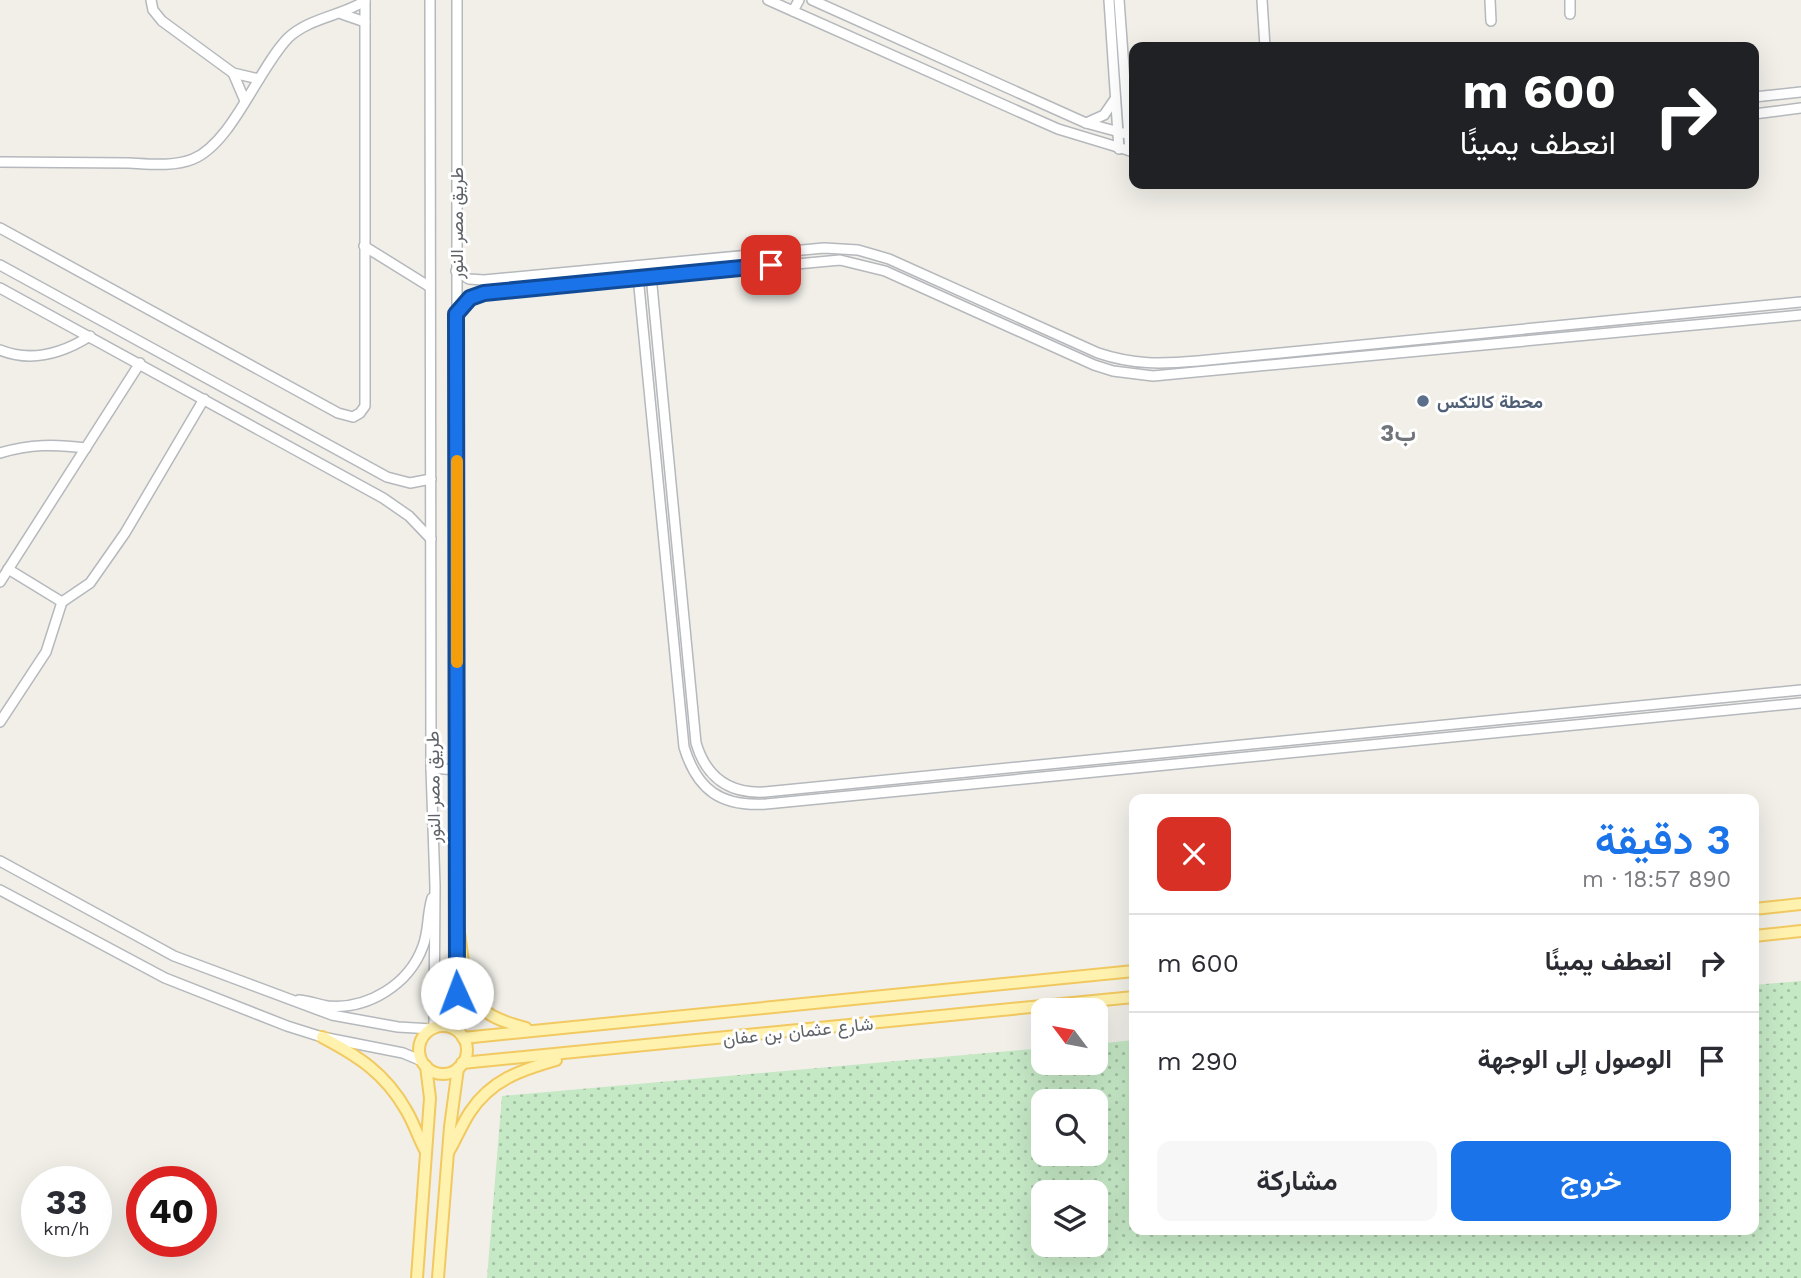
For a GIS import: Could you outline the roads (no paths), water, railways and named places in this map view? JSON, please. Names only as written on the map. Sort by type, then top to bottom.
[{"type":"main road","points":[[1759,908],[1801,904]]},
{"type":"main road","points":[[457,918],[466,984],[475,1002],[482,1010],[500,1021],[536,1030]]},
{"type":"main road","points":[[1759,935],[1801,931]]},
{"type":"main road","name":"شارع عثمان بن عفان","points":[[462,1036],[1129,971]]},
{"type":"main road","name":"شارع عثمان بن عفان","points":[[460,1066],[1129,997]]},
{"type":"main road","points":[[417,1278],[430,1098],[420,1046],[426,1034],[446,1026],[462,1036],[467,1051],[460,1066],[447,1154],[438,1278]]},
{"type":"main road","points":[[322,1037],[373,1067],[387,1082],[407,1111],[425,1152]]},
{"type":"main road","points":[[447,1154],[468,1115],[481,1097],[498,1082],[518,1071],[581,1052]]},
{"type":"main road","points":[[424,1064],[438,1073],[452,1072],[460,1066]]},
{"type":"street","points":[[151,0],[153,10],[162,21],[233,73],[259,79]]},
{"type":"street","name":"طريق مصر النور","points":[[430,0],[431,768],[435,886],[433,1029]]},
{"type":"street","name":"طريق مصر النور","points":[[457,0],[456,972],[462,1036]]},
{"type":"street","points":[[768,0],[1058,129],[1129,151]]},
{"type":"street","points":[[793,11],[799,0]]},
{"type":"street","points":[[811,0],[1086,123],[1129,135]]},
{"type":"street","points":[[1109,0],[1119,149]]},
{"type":"street","points":[[1119,0],[1129,122]]},
{"type":"street","points":[[1262,0],[1265,42]]},
{"type":"street","points":[[1490,0],[1491,21]]},
{"type":"street","points":[[1570,0],[1570,14]]},
{"type":"street","points":[[0,162],[187,162],[201,155],[219,140],[259,79],[296,31],[365,1],[365,406],[353,417],[338,413],[0,228]]},
{"type":"street","points":[[342,13],[365,22]]},
{"type":"street","points":[[233,73],[245,101]]},
{"type":"street","points":[[1759,96],[1801,92]]},
{"type":"street","points":[[1086,123],[1104,115],[1115,98]]},
{"type":"street","points":[[1126,102],[1129,108]]},
{"type":"street","points":[[1759,113],[1801,108]]},
{"type":"street","points":[[365,246],[430,287]]},
{"type":"street","points":[[456,271],[469,279],[484,280],[824,248],[858,250],[889,259],[1098,353],[1115,359],[1149,364],[1198,362],[1801,302]]},
{"type":"street","points":[[456,314],[464,303],[477,295],[825,260],[856,262],[885,271],[1094,365],[1113,371],[1153,376],[1801,315]]},
{"type":"street","points":[[650,264],[696,743],[709,771],[734,790],[765,792],[1801,690]]},
{"type":"street","points":[[0,265],[387,477],[410,483],[431,479]]},
{"type":"street","points":[[637,266],[684,747],[692,770],[699,780],[716,796],[727,801],[766,804],[1801,702]]},
{"type":"street","points":[[0,288],[383,498],[409,516],[431,539]]},
{"type":"street","points":[[0,350],[30,356],[51,355],[72,348],[90,336]]},
{"type":"street","points":[[0,582],[140,363]]},
{"type":"street","points":[[0,722],[46,652],[62,602],[90,583],[125,533],[204,399]]},
{"type":"street","points":[[0,453],[23,446],[55,444],[86,448]]},
{"type":"street","points":[[8,569],[62,602]]},
{"type":"street","points":[[431,768],[457,770]]},
{"type":"street","points":[[0,861],[174,956],[284,999],[332,1015],[365,1022],[433,1029]]},
{"type":"street","points":[[284,999],[326,1006],[346,1006],[384,993],[400,981],[414,965],[423,948],[435,886]]},
{"type":"street","points":[[0,890],[165,978],[322,1037],[403,1053],[424,1064]]},
{"type":"place","name":"محطة كالتكس","points":[[1423,401]]},
{"type":"district","name":"ب3","points":[[1398,433]]}]
